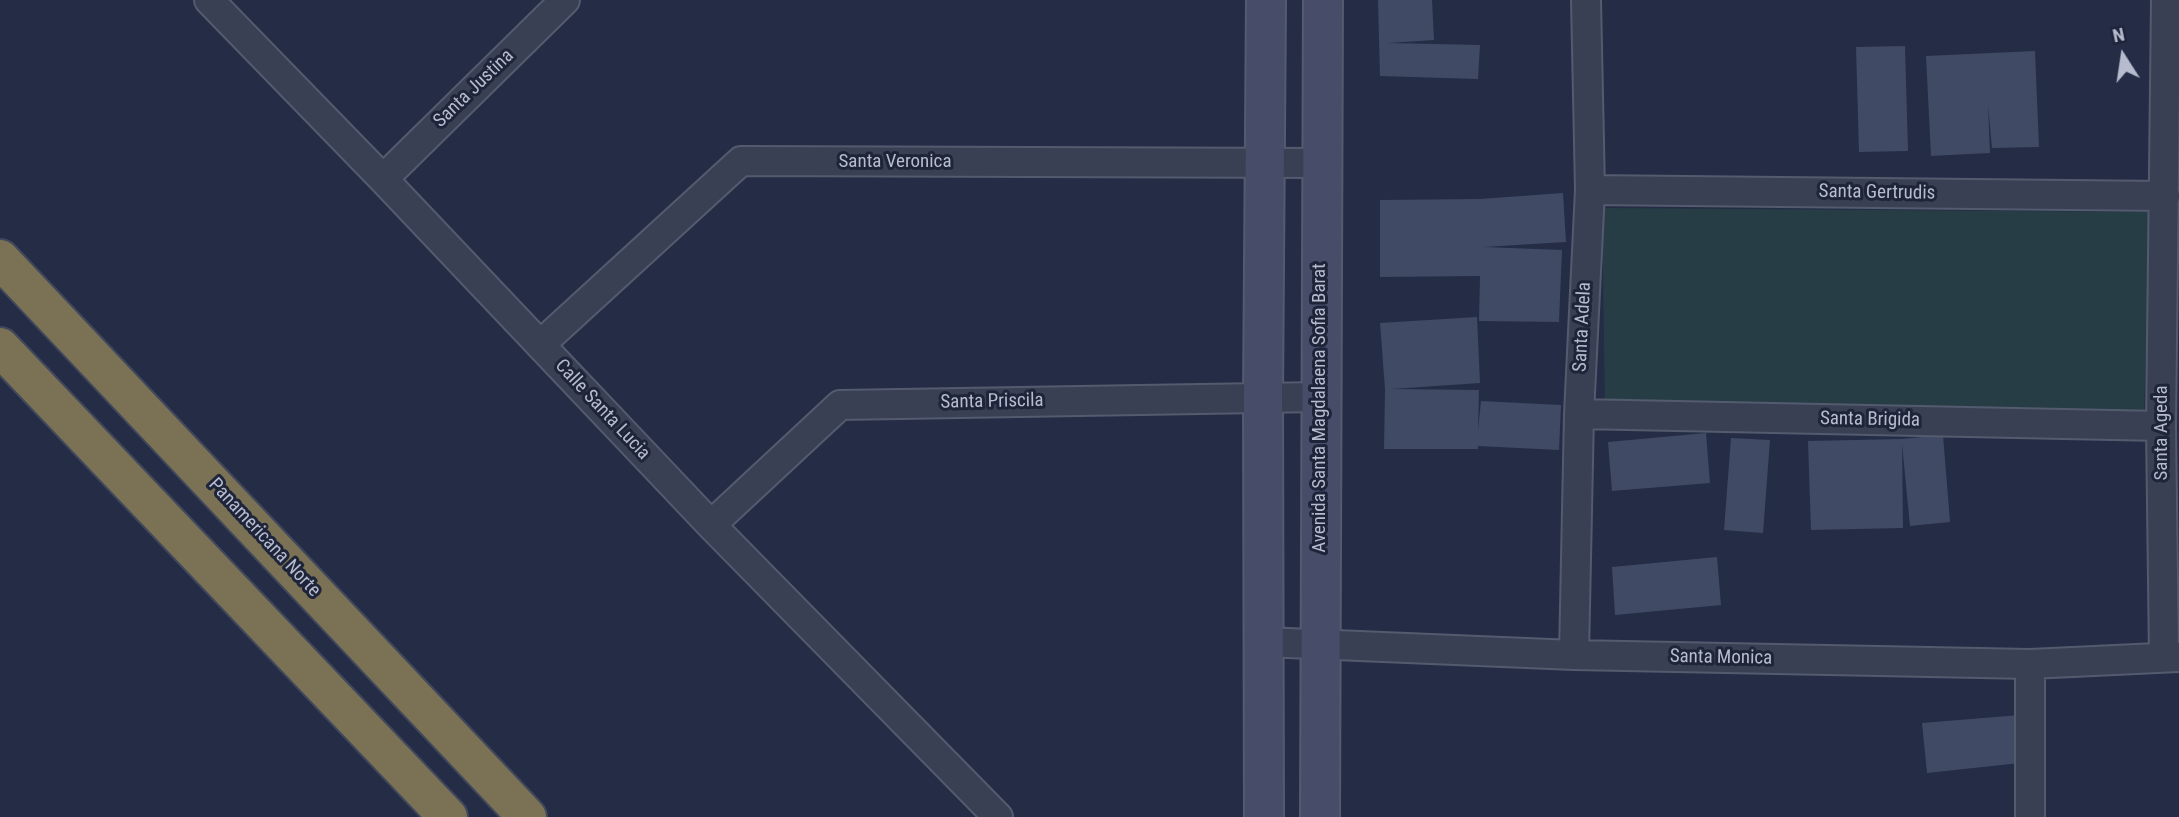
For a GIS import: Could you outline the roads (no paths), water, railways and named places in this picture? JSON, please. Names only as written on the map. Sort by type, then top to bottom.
[{"type":"highway","name":"Panamericana Norte","points":[[0,259],[527,817]]},
{"type":"highway","points":[[0,347],[448,817]]},
{"type":"street","name":"Calle Santa Lucia","points":[[209,0],[383,178],[711,525],[999,817]]},
{"type":"street","name":"Santa Justina","points":[[383,178],[565,0]]},
{"type":"street","points":[[1264,817],[1266,0]]},
{"type":"street","name":"Avenida Santa Magdalaena Sofia Barat","points":[[1320,817],[1323,0]]},
{"type":"street","name":"Santa Adela","points":[[1574,655],[1579,414],[1590,190],[1586,0]]},
{"type":"street","name":"Santa Ageda","points":[[2166,0],[2161,426],[2171,657]]},
{"type":"street","name":"Santa Veronica","points":[[541,344],[741,162],[1321,163]]},
{"type":"street","name":"Santa Gertrudis","points":[[1590,190],[2165,196]]},
{"type":"street","name":"Santa Priscila","points":[[711,525],[840,405],[1320,397]]},
{"type":"street","name":"Santa Brigida","points":[[1579,414],[2161,426]]},
{"type":"street","name":"Santa Monica","points":[[1264,642],[1574,655],[2030,664],[2171,657]]},
{"type":"street","points":[[2030,664],[2030,817]]}]
